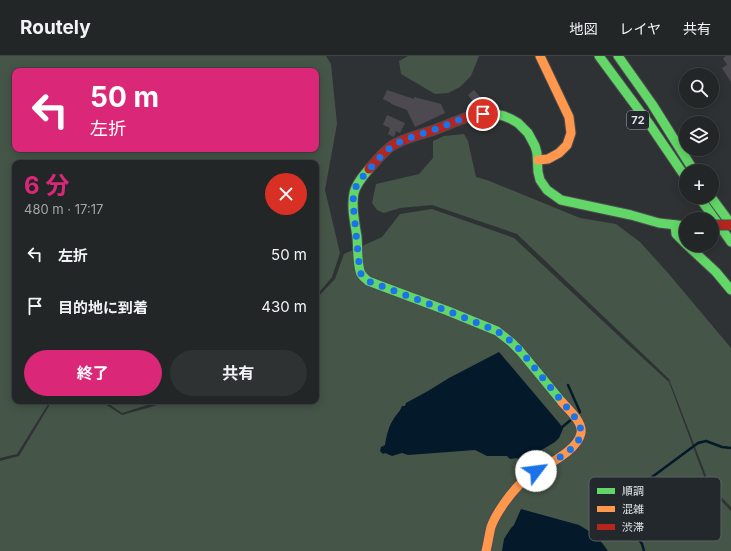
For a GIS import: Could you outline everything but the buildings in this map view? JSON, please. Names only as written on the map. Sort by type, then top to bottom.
[{"type":"main road","points":[[538,160],[548,159],[559,153],[566,145],[571,133],[569,116],[540,56]]},
{"type":"main road","name":"72","points":[[592,56],[646,132],[679,172]]},
{"type":"main road","name":"72","points":[[599,56],[650,125],[679,169]]},
{"type":"main road","name":"72","points":[[608,56],[688,164]]},
{"type":"main road","name":"72","points":[[618,56],[652,104],[689,164]]},
{"type":"main road","points":[[486,551],[491,526],[520,483],[536,471],[565,454],[576,445],[580,439],[582,431],[577,420],[520,350],[497,331],[441,308],[368,281],[361,274],[353,200],[358,182],[373,164],[391,147],[403,140],[461,119],[483,114],[504,116],[518,123],[526,130],[536,149],[538,176],[541,182],[552,194],[561,200],[659,223],[679,225]]},
{"type":"main road","points":[[704,204],[731,242]]},
{"type":"main road","points":[[716,204],[731,224]]},
{"type":"main road","points":[[719,225],[731,224]]},
{"type":"main road","points":[[675,225],[676,234],[679,237]]},
{"type":"main road","points":[[696,252],[726,281],[731,290]]},
{"type":"green space","points":[[0,56],[326,56],[331,64],[337,124],[325,190],[340,253],[332,277],[319,292],[319,160],[12,160],[12,404],[48,404],[17,454],[0,458]]},
{"type":"green space","points":[[408,56],[479,56],[471,76],[460,87],[448,93],[435,94],[401,74],[399,61]]},
{"type":"green space","points":[[464,134],[468,141],[476,177],[487,180],[580,218],[616,224],[640,242],[731,348],[731,507],[721,497],[721,477],[707,477],[669,379],[517,234],[432,205],[400,208],[384,213],[377,210],[372,203],[376,184],[419,174],[433,158],[433,141],[444,136]]},
{"type":"green space","points":[[432,209],[514,238],[669,382],[704,477],[589,477],[589,541],[721,541],[721,501],[731,511],[731,551],[0,551],[0,461],[19,456],[50,404],[105,404],[122,415],[161,404],[319,404],[319,296],[335,279],[344,254],[382,237],[400,214]]},
{"type":"green space","points":[[109,404],[150,404],[122,413]]},
{"type":"water","points":[[499,352],[560,424],[563,429],[559,438],[555,442],[523,461],[517,458],[510,459],[507,456],[487,456],[475,450],[408,455],[402,453],[392,456],[385,453],[383,454],[380,451],[381,447],[385,445],[392,422],[402,406],[405,406],[406,403],[449,378]]},
{"type":"water","points":[[521,509],[579,525],[589,531],[589,541],[601,541],[608,551],[502,551],[504,539],[514,525]]},
{"type":"waterway","points":[[568,385],[580,412],[579,413]]},
{"type":"waterway","points":[[561,428],[572,419]]},
{"type":"waterway","points":[[652,477],[698,443],[706,441],[722,447],[731,448]]},
{"type":"waterway","points":[[640,541],[644,551]]},
{"type":"traffic: fast","points":[[599,56],[650,125],[679,168]]},
{"type":"traffic: fast","points":[[618,56],[652,104],[690,164]]},
{"type":"traffic: fast","points":[[494,114],[511,119],[518,123],[528,133],[537,153],[540,180],[547,190],[561,200],[631,215],[659,223],[679,225]]},
{"type":"traffic: fast","points":[[369,169],[356,186],[353,199],[358,263],[362,276],[368,281],[497,331],[520,351],[562,402]]},
{"type":"traffic: fast","points":[[704,204],[731,242]]},
{"type":"traffic: fast","points":[[716,204],[731,224]]},
{"type":"traffic: fast","points":[[675,225],[676,234],[679,237]]},
{"type":"traffic: fast","points":[[695,252],[716,272],[731,290]]},
{"type":"traffic: slow","points":[[538,160],[548,159],[559,153],[567,145],[571,133],[569,117],[540,56]]},
{"type":"traffic: slow","points":[[486,551],[493,522],[512,493],[527,478],[555,461],[572,448],[578,441],[581,433],[578,420],[562,402]]},
{"type":"traffic: jam","points":[[369,169],[386,150],[402,140],[469,117],[494,114]]},
{"type":"traffic: jam","points":[[719,225],[731,225]]},
{"type":"route","points":[[483,114],[461,119],[403,140],[391,147],[373,164],[358,182],[353,200],[359,263],[361,274],[368,281],[405,294],[497,331],[520,350],[577,420],[582,431],[580,439],[576,445],[565,454],[536,471]]}]
